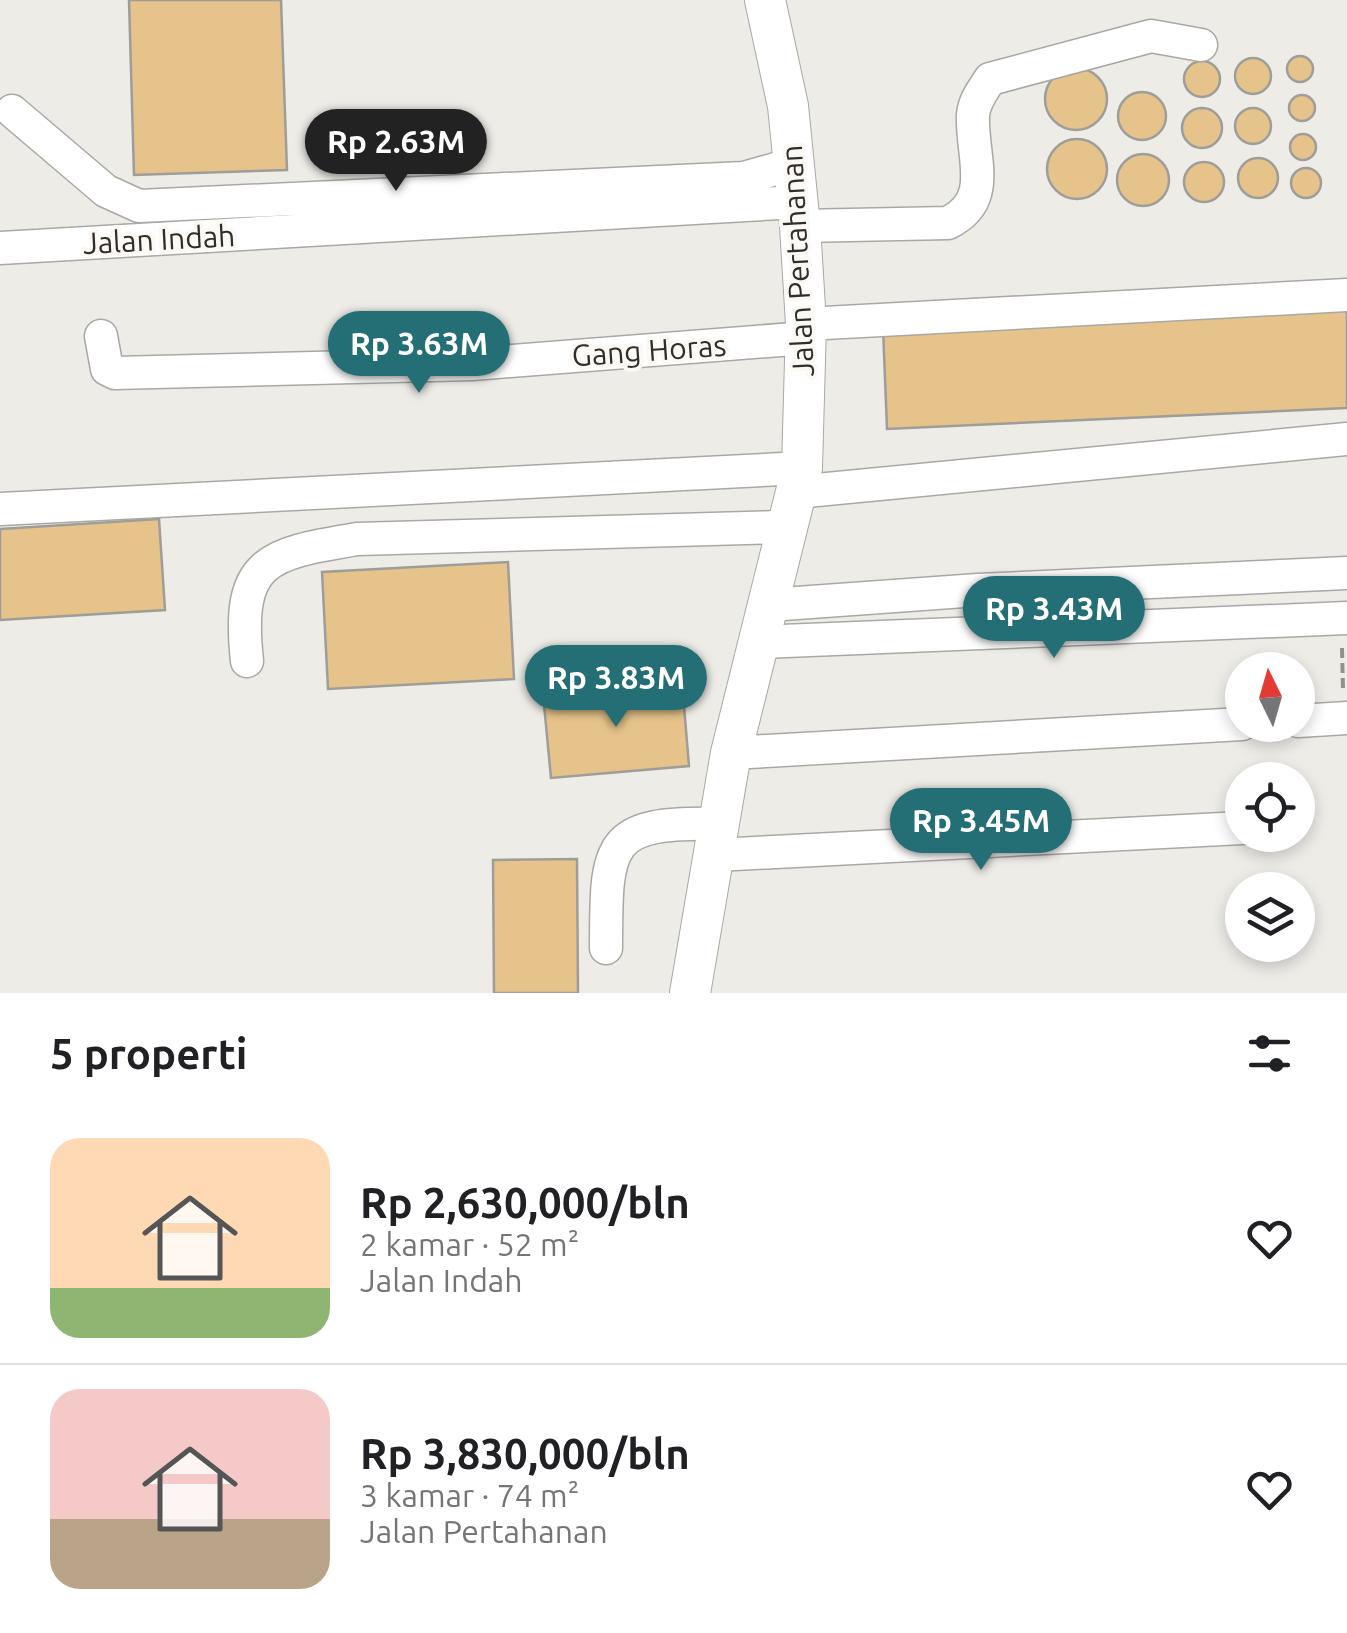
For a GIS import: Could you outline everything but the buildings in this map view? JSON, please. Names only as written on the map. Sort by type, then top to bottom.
[{"type":"main road","name":"Jalan Pertahanan","points":[[690,993],[731,753],[794,496],[806,331],[788,106],[765,0]]},
{"type":"street","points":[[12,111],[106,192],[139,206],[744,178],[797,198],[948,223],[964,215],[976,200],[973,112],[990,79],[1151,36],[1201,45]]},
{"type":"street","name":"Jalan Indah","points":[[0,248],[797,198]]},
{"type":"street","points":[[806,331],[834,320],[1347,296]]},
{"type":"street","name":"Gang Horas","points":[[101,336],[107,369],[115,373],[472,364],[806,331]]},
{"type":"street","points":[[246,661],[244,608],[253,577],[268,562],[304,548],[357,539],[1347,439]]},
{"type":"street","points":[[0,509],[794,496]]},
{"type":"street","points":[[764,623],[978,590],[1347,574]]},
{"type":"street","points":[[764,623],[1344,618]]},
{"type":"street","points":[[1315,720],[1346,718]]},
{"type":"street","points":[[731,753],[1225,725]]},
{"type":"street","points":[[606,948],[606,878],[614,848],[630,834],[653,826],[718,839],[1225,828]]},
{"type":"path","points":[[1344,618],[1346,718]]}]
